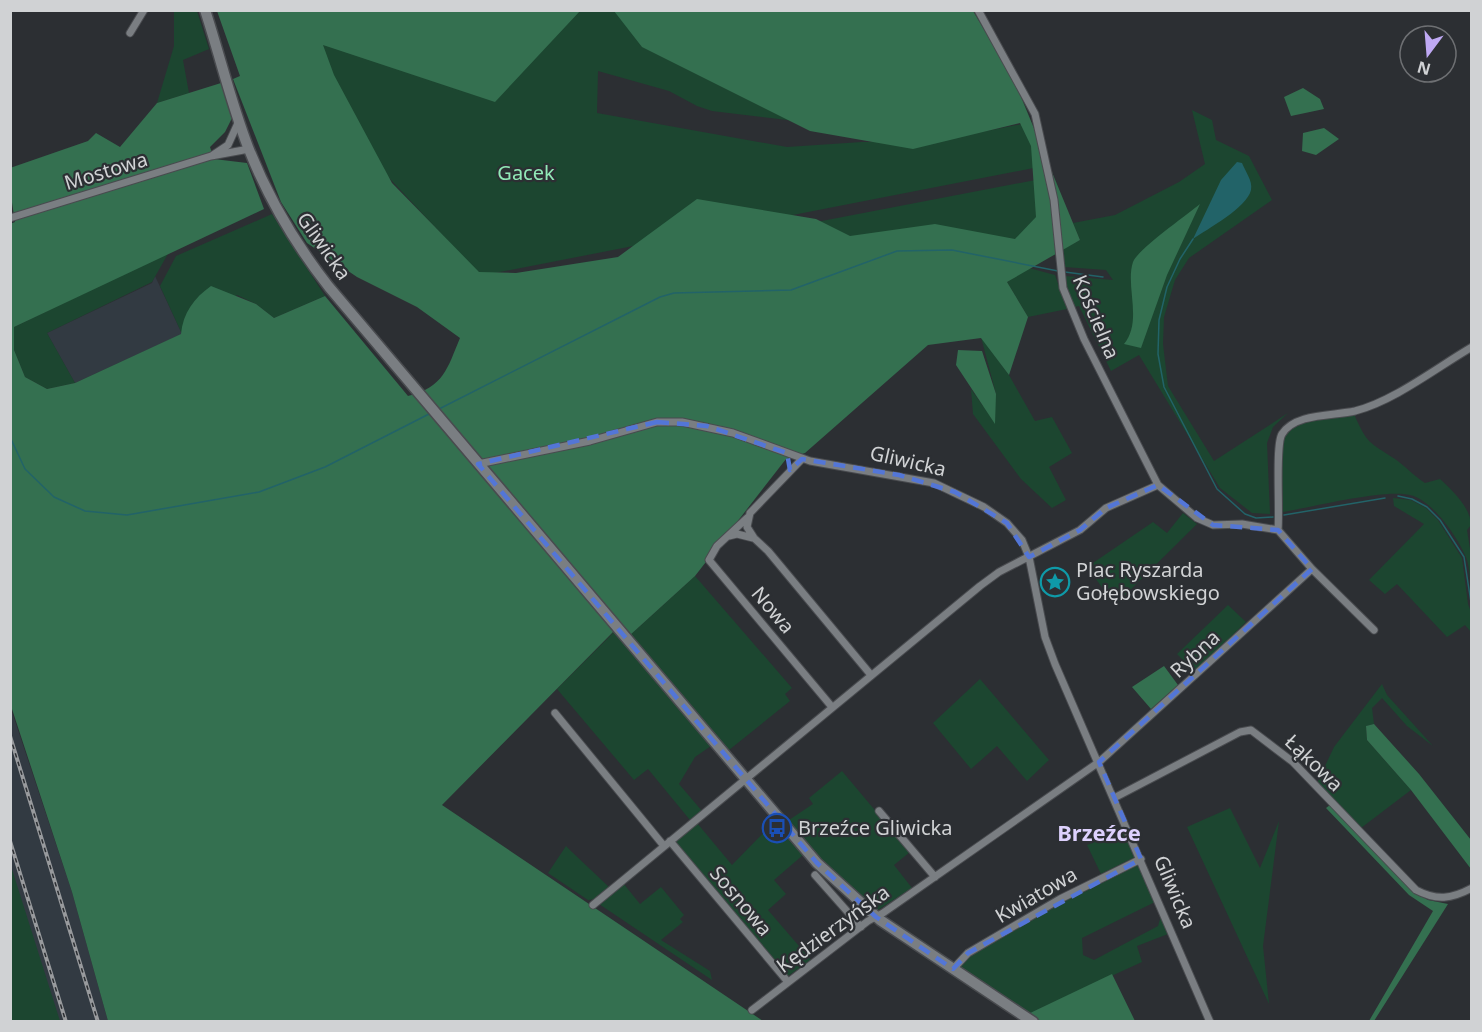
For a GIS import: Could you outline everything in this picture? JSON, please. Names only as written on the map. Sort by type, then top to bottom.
[{"type":"main road","name":"Gliwicka","points":[[205,10],[248,147],[288,229],[311,263],[478,464],[817,863],[876,917],[1033,1022]]},
{"type":"street","points":[[130,33],[144,10]]},
{"type":"street","name":"Kościelna","points":[[978,10],[1035,114],[1054,200],[1060,271],[1084,339],[1158,485]]},
{"type":"street","points":[[228,145],[239,119]]},
{"type":"street","points":[[228,145],[242,142],[248,147]]},
{"type":"street","name":"Mostowa","points":[[211,156],[228,145]]},
{"type":"street","name":"Mostowa","points":[[10,218],[211,156],[248,147]]},
{"type":"street","points":[[1278,530],[1281,491],[1278,446],[1282,434],[1293,422],[1356,411],[1379,403],[1472,347]]},
{"type":"street","name":"Gliwicka","points":[[478,464],[591,441],[657,422],[707,426],[733,432],[802,459],[899,475],[955,492],[984,507],[1007,523],[1022,540],[1029,557],[1045,637],[1210,1022]]},
{"type":"street","points":[[788,453],[790,470]]},
{"type":"street","name":"Nowa","points":[[802,459],[747,518],[717,546],[709,560],[832,707]]},
{"type":"street","points":[[593,905],[980,586],[1080,530],[1106,508],[1158,485],[1197,518],[1213,525],[1242,524],[1278,530],[1312,569],[1374,630]]},
{"type":"street","name":"Nowa","points":[[747,518],[747,527],[754,538],[768,551],[871,675]]},
{"type":"street","points":[[729,536],[737,534],[754,538]]},
{"type":"street","name":"Rybna","points":[[1099,762],[1312,569]]},
{"type":"street","points":[[555,713],[667,844]]},
{"type":"street","name":"Łąkowa","points":[[1114,798],[1240,732],[1251,730],[1293,762],[1416,890],[1441,898],[1454,898],[1472,888]]},
{"type":"street","name":"Kędzierzyńska","points":[[752,1010],[861,927],[1099,762]]},
{"type":"street","points":[[879,811],[935,877]]},
{"type":"street","name":"Sosnowa","points":[[667,844],[788,982]]},
{"type":"street","name":"Kwiatowa","points":[[953,969],[968,953],[1060,899],[1141,859]]},
{"type":"street","points":[[815,875],[861,927]]},
{"type":"highlighted area","points":[[657,422],[707,426],[787,453],[790,470],[802,459],[899,475],[955,492],[1007,523],[1029,557],[1080,530],[1106,508],[1158,485],[1213,525],[1278,530],[1312,569],[1099,762],[1141,859],[968,953],[953,969],[876,917],[817,863],[478,464]]},
{"type":"shaded area","points":[[155,276],[182,334],[75,383],[47,333],[152,283]]},
{"type":"shaded area","points":[[10,706],[72,892],[108,1021],[11,1021]]},
{"type":"green space","points":[[174,11],[197,11],[209,49],[183,60],[189,93],[157,103],[174,46]]},
{"type":"green space","points":[[217,11],[580,11],[495,102],[323,45],[334,75],[392,183],[479,272],[516,273],[618,257],[697,199],[816,219],[850,236],[935,224],[1015,239],[1036,217],[1031,146],[1020,123],[913,149],[810,131],[642,47],[614,11],[973,11],[1014,80],[1080,240],[1007,282],[1028,317],[1009,375],[981,338],[928,345],[805,453],[786,459],[695,576],[629,636],[613,632],[442,805],[763,1021],[108,1021],[72,892],[11,706],[10,224],[15,222],[10,168],[88,141],[96,133],[120,147],[157,103],[221,83],[232,118],[225,132],[210,147],[214,159],[247,163],[264,209],[14,327],[14,350],[25,377],[47,389],[75,383],[181,334],[184,319],[190,307],[211,286],[256,304],[274,318],[325,296],[408,396],[429,388],[437,382],[447,368],[460,338],[417,307],[357,277],[307,243],[281,202],[233,79],[240,76]]},
{"type":"green space","name":"Gacek","points":[[330,11],[633,11],[812,123],[712,111],[669,91],[598,71],[597,113],[787,147],[862,142],[931,142],[1027,123],[1044,166],[423,287],[449,242],[377,165],[297,107]]},
{"type":"green space","points":[[1303,88],[1320,99],[1324,109],[1291,116],[1284,97]]},
{"type":"green space","points":[[1192,110],[1212,120],[1216,140],[1249,156],[1272,200],[1189,258],[1175,280],[1164,317],[1163,344],[1168,386],[1214,461],[1288,413],[1273,427],[1267,443],[1270,514],[1252,513],[1220,488],[1139,355],[1111,371],[1079,306],[1074,307],[1065,280],[1065,276],[1113,280],[1106,270],[1064,267],[1061,250],[1080,240],[1073,223],[1115,215],[1179,182],[1205,164]]},
{"type":"green space","points":[[1324,128],[1339,139],[1316,155],[1302,151],[1303,133]]},
{"type":"green space","points":[[1046,178],[1056,255],[451,292]]},
{"type":"green space","points":[[1200,204],[1167,275],[1141,348],[1124,344],[1130,335],[1132,325],[1131,271],[1133,262],[1153,241]]},
{"type":"green space","points":[[272,214],[325,296],[274,318],[256,304],[237,295],[182,334],[160,286],[176,256]]},
{"type":"green space","points":[[169,252],[152,282],[47,333],[75,383],[47,389],[25,377],[14,350],[14,327]]},
{"type":"green space","points":[[1029,268],[1055,275],[1067,309],[1028,317],[1007,282]]},
{"type":"green space","points":[[981,337],[1009,375],[1035,421],[1052,417],[1072,453],[1049,467],[1066,500],[1052,508],[1021,479],[973,414],[971,389],[983,406],[996,394]]},
{"type":"green space","points":[[958,350],[982,351],[996,394],[995,424],[956,365]]},
{"type":"green space","points":[[1354,414],[1362,431],[1374,445],[1425,483],[1440,479],[1468,512],[1471,525],[1467,530],[1471,555],[1471,600],[1468,565],[1461,547],[1435,511],[1418,498],[1410,495],[1383,494],[1283,512],[1281,446],[1285,437],[1301,424]]},
{"type":"green space","points":[[1393,498],[1411,500],[1426,508],[1438,520],[1462,558],[1471,612],[1471,632],[1465,625],[1447,637],[1397,584],[1385,594],[1369,580],[1424,524],[1394,506]]},
{"type":"green space","points":[[1183,513],[1197,524],[1115,605],[1087,567],[1153,522],[1167,533]]},
{"type":"green space","points":[[695,576],[792,688],[785,694],[790,701],[729,750],[629,636]]},
{"type":"green space","points":[[1228,605],[1246,622],[1195,672],[1177,654]]},
{"type":"green space","points":[[614,632],[711,746],[695,757],[679,784],[702,811],[690,820],[648,769],[634,780],[557,689]]},
{"type":"green space","points":[[1164,666],[1178,685],[1151,709],[1132,687]]},
{"type":"green space","points":[[980,679],[1049,760],[1027,781],[997,746],[971,769],[933,723]]},
{"type":"green space","points":[[1382,684],[1387,695],[1433,746],[1407,726],[1382,698],[1372,708],[1374,724],[1366,726],[1367,740],[1411,790],[1361,828],[1317,783],[1334,747]]},
{"type":"green space","points":[[1374,724],[1419,774],[1471,840],[1471,869],[1411,790],[1367,740],[1366,726]]},
{"type":"green space","points":[[842,771],[910,852],[894,865],[912,888],[878,910],[851,891],[786,822],[813,804],[809,798]]},
{"type":"green space","points":[[1330,805],[1412,891],[1428,900],[1448,904],[1374,1021],[1369,1021],[1433,911],[1409,895],[1326,808]]},
{"type":"green space","points":[[1230,808],[1260,868],[1279,821],[1263,946],[1269,1004],[1187,827]]},
{"type":"green space","points":[[697,823],[732,865],[773,823],[803,855],[774,880],[786,894],[768,910],[811,960],[788,976],[674,842]]},
{"type":"green space","points":[[1124,830],[1137,856],[1101,874],[1087,845]]},
{"type":"green space","points":[[566,846],[610,888],[596,899],[588,900],[548,873]]},
{"type":"green space","points":[[1139,862],[1155,902],[1082,938],[1083,955],[1094,960],[1158,926],[1161,916],[1168,934],[1137,946],[1142,962],[1028,1014],[959,968],[974,952],[993,940]]},
{"type":"green space","points":[[10,863],[60,1021],[11,1021]]},
{"type":"green space","points":[[623,883],[640,904],[661,887],[684,915],[680,919],[683,922],[661,940],[710,971],[712,980],[599,904]]},
{"type":"green space","points":[[1112,974],[1135,1021],[1040,1021],[1028,1014]]},
{"type":"water","points":[[1237,162],[1242,163],[1250,180],[1251,190],[1248,197],[1235,211],[1193,239],[1221,180]]},
{"type":"waterway","points":[[1193,239],[1180,259],[1167,287],[1159,320],[1158,354],[1164,387],[1217,489],[1245,514],[1256,518],[1273,517]]},
{"type":"waterway","points":[[439,409],[660,297],[674,293],[791,290],[897,251],[952,250],[1058,271]]},
{"type":"waterway","points":[[1065,272],[1103,277]]},
{"type":"waterway","points":[[10,437],[25,469],[54,497],[85,511],[127,515],[259,492],[325,467],[429,414]]},
{"type":"waterway","points":[[1398,496],[1412,499],[1427,507],[1440,520],[1464,557],[1472,609]]},
{"type":"waterway","points":[[1284,515],[1385,498]]},
{"type":"railway","points":[[10,736],[98,1022]]},
{"type":"railway","points":[[10,841],[66,1022]]},
{"type":"place","name":"Plac Ryszarda Gołębowskiego","points":[[1055,582]]},
{"type":"place","name":"Brzeźce Gliwicka","points":[[777,828]]},
{"type":"district","name":"Brzeźce","points":[[1099,833]]}]
